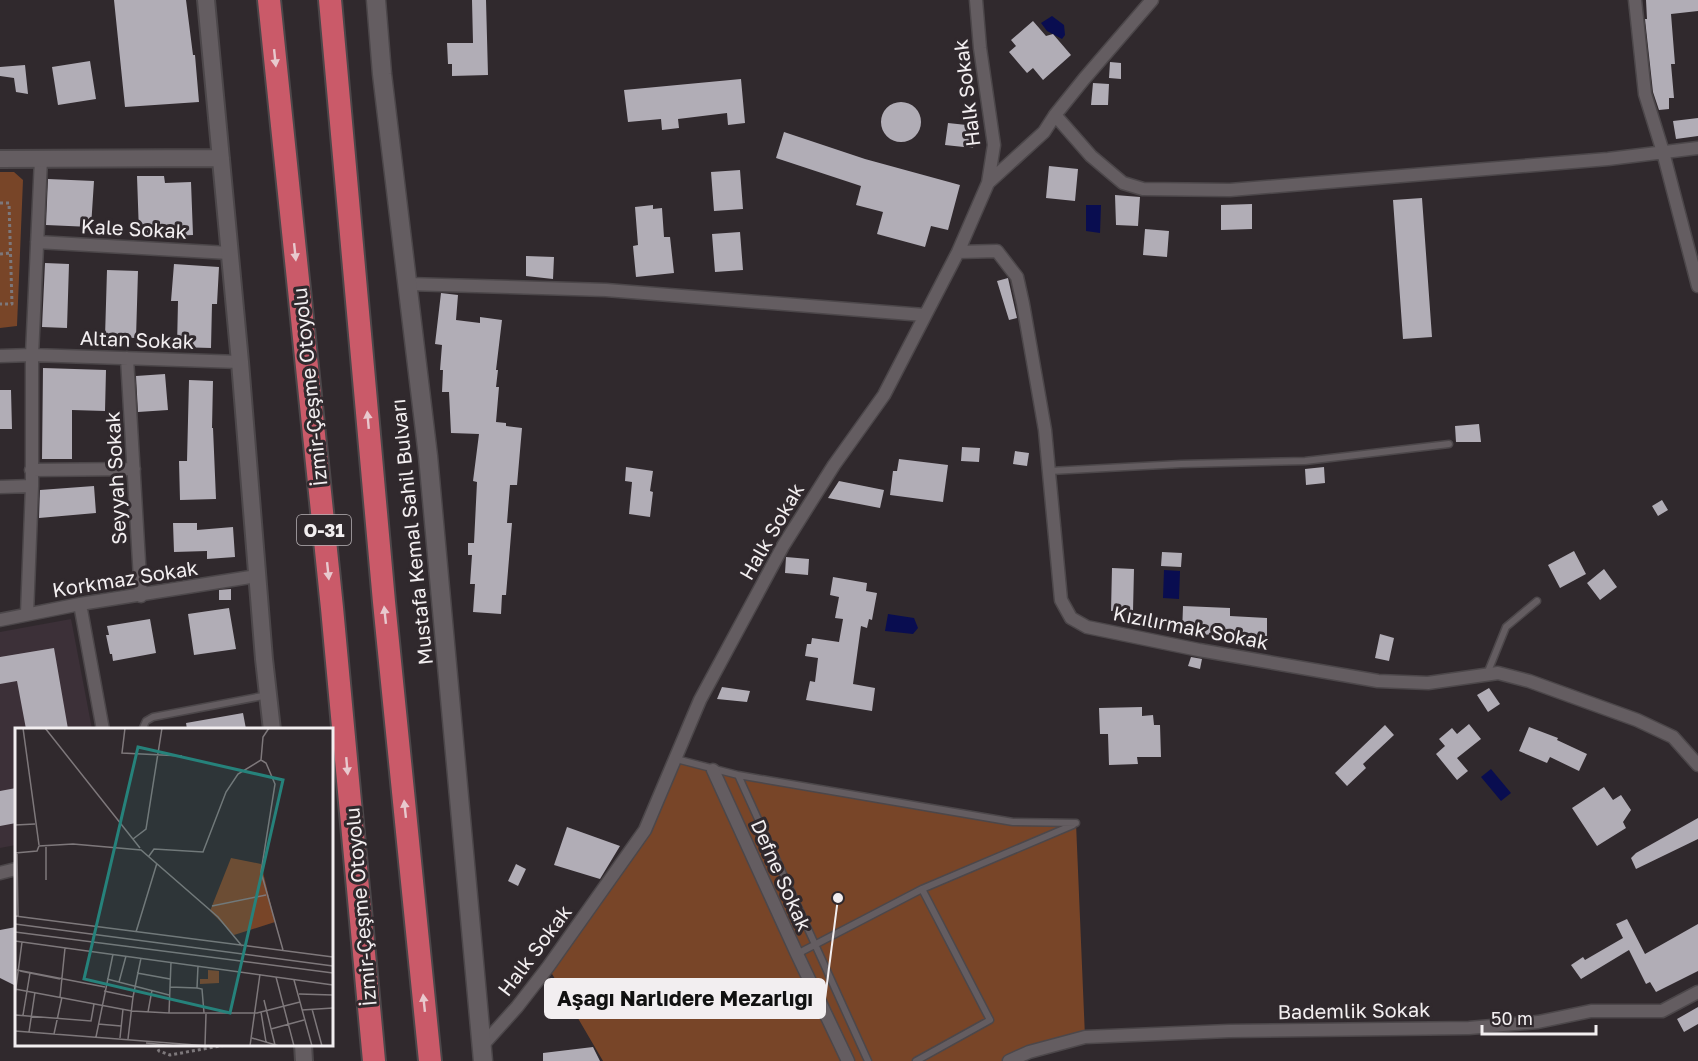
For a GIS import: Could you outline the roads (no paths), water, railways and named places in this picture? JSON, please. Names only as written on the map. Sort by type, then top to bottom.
[{"type":"highway","name":"İzmir-Çeşme Otoyolu","points":[[269,0],[332,608],[375,1061]]},
{"type":"highway","name":"O-31","points":[[330,0],[384,602],[430,1061]]},
{"type":"main road","name":"Mustafa Kemal Sahil Bulvarı","points":[[376,0],[382,74],[428,456],[482,1054]]},
{"type":"street","points":[[206,0],[240,362],[257,576],[273,728]]},
{"type":"street","name":"Halk Sokak","points":[[482,1054],[548,967],[645,830],[700,700],[783,546],[834,465],[884,395],[958,252],[988,183],[994,145],[980,48],[976,0]]},
{"type":"street","points":[[988,183],[1044,132],[1054,115],[1152,0]]},
{"type":"street","points":[[1635,0],[1645,94],[1663,152],[1698,286]]},
{"type":"street","points":[[1054,115],[1099,163],[1123,183],[1143,189],[1230,189],[1608,159],[1698,148]]},
{"type":"street","points":[[0,159],[221,158]]},
{"type":"street","points":[[27,614],[32,486],[32,355],[41,159]]},
{"type":"street","name":"Kale Sokak","points":[[37,242],[229,253]]},
{"type":"street","name":"Kızılırmak Sokak","points":[[958,252],[997,251],[1017,277],[1043,419],[1050,471],[1061,600],[1071,618],[1087,627],[1199,650],[1378,681],[1428,683],[1498,673],[1529,681],[1638,720],[1673,737],[1698,765]]},
{"type":"street","points":[[408,284],[606,290],[924,315]]},
{"type":"street","name":"Altan Sokak","points":[[0,356],[240,362]]},
{"type":"street","name":"Seyyah Sokak","points":[[127,358],[141,596]]},
{"type":"street","points":[[32,470],[134,469]]},
{"type":"street","points":[[0,487],[32,486]]},
{"type":"street","name":"Korkmaz Sokak","points":[[0,620],[80,604],[257,576]]},
{"type":"street","points":[[80,604],[104,728]]},
{"type":"street","name":"Defne Sokak","points":[[713,770],[848,1061]]},
{"type":"street","points":[[0,873],[15,870]]},
{"type":"street","name":"Bademlik Sokak","points":[[1009,1061],[1029,1052],[1085,1037],[1229,1031],[1469,1029],[1538,1022],[1591,1011],[1662,1011],[1698,992]]},
{"type":"street","points":[[303,1046],[304,1061]]},
{"type":"lane","points":[[1050,471],[1181,464],[1305,461],[1363,456],[1449,444]]},
{"type":"lane","points":[[1487,674],[1506,627],[1537,601]]},
{"type":"lane","points":[[142,728],[146,721],[153,717],[269,695]]},
{"type":"lane","points":[[676,759],[738,775],[1014,822],[1076,823],[922,889],[797,954]]},
{"type":"lane","points":[[738,775],[868,1061]]},
{"type":"lane","points":[[916,1061],[990,1020],[922,889]]},
{"type":"place","name":"Aşağı Narlıdere Mezarlığı","points":[[838,898]]}]
